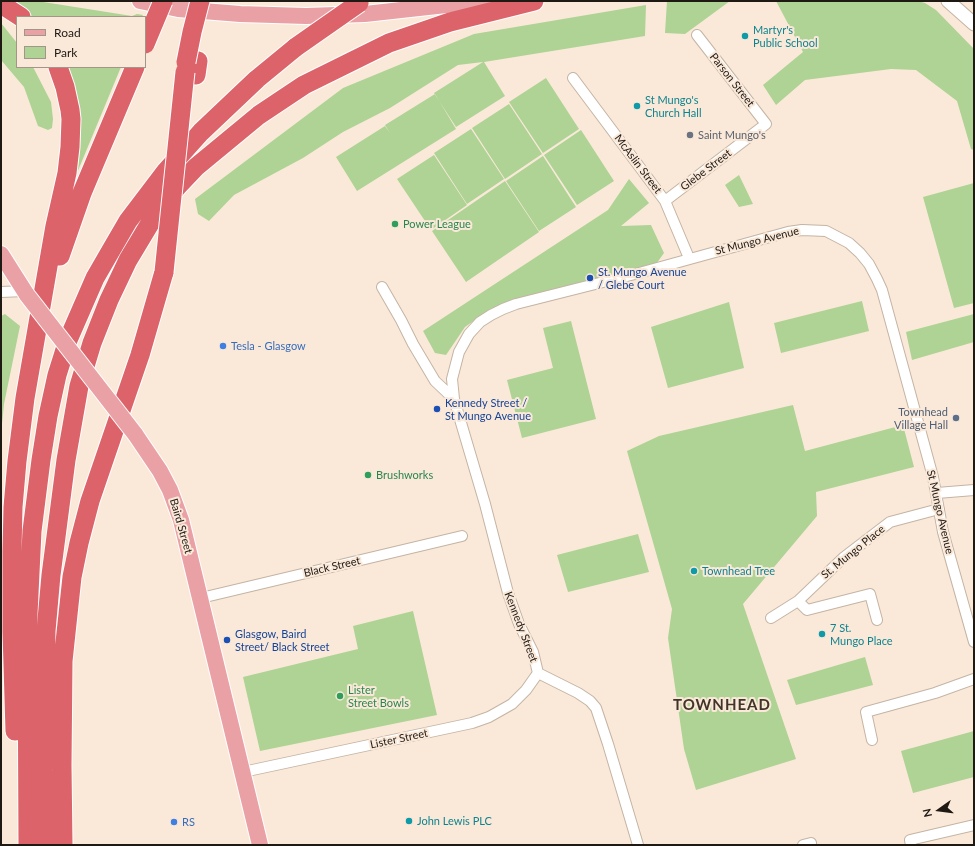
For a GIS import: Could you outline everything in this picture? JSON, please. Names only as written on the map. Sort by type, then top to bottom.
[{"type":"highway","points":[[146,42],[163,1]]},
{"type":"highway","points":[[63,845],[63,661],[72,577],[90,501],[140,355],[164,272],[184,180],[192,32],[200,1]]},
{"type":"highway","points":[[191,67],[212,1]]},
{"type":"highway","points":[[46,845],[43,770],[46,631],[64,468],[79,386],[92,343],[109,300],[128,260],[152,220],[177,187],[196,167],[259,115],[304,86],[395,41],[450,22],[534,1]]},
{"type":"highway","points":[[28,845],[27,635],[32,531],[48,416],[57,376],[68,340],[95,278],[128,221],[162,176],[201,132],[257,79],[296,47],[360,2]]},
{"type":"highway","points":[[1,4],[19,16]]},
{"type":"highway","points":[[20,845],[12,632],[12,551],[17,461],[25,398],[70,147],[70,110],[65,87],[58,68]]},
{"type":"highway","points":[[32,356],[68,231],[99,150],[135,68]]},
{"type":"main road","points":[[140,1],[178,9],[240,14],[306,16],[365,14],[482,1]]},
{"type":"main road","name":"Baird Street","points":[[1,254],[26,293],[135,434],[160,471],[170,490],[181,520],[201,598],[260,845]]},
{"type":"street","points":[[948,1],[974,24]]},
{"type":"street","name":"Parson Street","points":[[697,36],[766,124]]},
{"type":"street","name":"McAslin Street","points":[[573,78],[665,201],[689,258]]},
{"type":"street","name":"Glebe Street","points":[[665,201],[766,124]]},
{"type":"street","name":"St Mungo Avenue","points":[[454,399],[452,379],[459,352],[469,334],[480,322],[503,308],[639,273],[788,232],[802,230],[826,231],[849,243],[860,253],[874,274],[882,290],[937,493],[943,532],[974,642]]},
{"type":"street","points":[[382,287],[435,381],[454,399]]},
{"type":"street","points":[[1,292],[26,293]]},
{"type":"street","name":"Kennedy Street","points":[[454,399],[508,593],[519,624],[533,652],[538,674],[590,700],[596,708],[638,845]]},
{"type":"street","points":[[937,493],[974,490]]},
{"type":"street","name":"St. Mungo Place","points":[[771,618],[798,601],[843,558],[890,522],[939,509]]},
{"type":"street","name":"Black Street","points":[[201,598],[462,536]]},
{"type":"street","points":[[798,601],[807,610],[870,594],[877,620]]},
{"type":"street","name":"Lister Street","points":[[243,772],[472,723],[489,717],[512,704],[526,690],[538,674]]},
{"type":"street","points":[[872,740],[866,712],[935,693],[974,679]]},
{"type":"street","points":[[911,845],[910,840],[974,825]]},
{"type":"green space","points":[[3,1],[37,1],[132,16],[25,16]]},
{"type":"green space","points":[[667,1],[730,1],[685,34],[665,33]]},
{"type":"green space","points":[[776,1],[918,1],[925,3],[936,10],[974,49],[974,150],[971,149],[957,101],[916,70],[891,69],[805,80],[776,105],[763,85],[803,52]]},
{"type":"green space","points":[[646,5],[645,36],[484,62],[505,96],[456,127],[434,93],[483,62],[458,65],[390,108],[343,132],[303,158],[234,195],[209,221],[198,214],[195,199],[343,88],[474,34]]},
{"type":"green space","points":[[137,14],[142,16],[132,16]]},
{"type":"green space","points":[[1,23],[16,42],[16,68],[34,68],[51,102],[53,119],[52,128],[48,130],[38,126],[24,87],[1,60]]},
{"type":"green space","points":[[64,68],[121,68],[72,185]]},
{"type":"green space","points":[[546,78],[579,129],[543,153],[509,102]]},
{"type":"green space","points":[[435,94],[456,129],[357,191],[336,157],[385,126],[390,133],[385,125]]},
{"type":"green space","points":[[509,104],[542,154],[505,179],[472,128]]},
{"type":"green space","points":[[471,129],[504,179],[467,204],[434,153]]},
{"type":"green space","points":[[581,130],[614,181],[577,205],[544,155]]},
{"type":"green space","points":[[434,155],[467,205],[431,230],[397,179]]},
{"type":"green space","points":[[543,156],[576,207],[539,231],[506,181]]},
{"type":"green space","points":[[739,175],[753,204],[739,207],[725,185]]},
{"type":"green space","points":[[629,179],[649,203],[621,226],[651,225],[664,253],[654,267],[531,297],[490,309],[465,327],[446,355],[435,353],[423,331],[608,210]]},
{"type":"green space","points":[[505,181],[539,232],[466,282],[432,231]]},
{"type":"green space","points":[[974,183],[974,303],[954,308],[923,197]]},
{"type":"green space","points":[[862,301],[869,331],[781,353],[774,323]]},
{"type":"green space","points":[[729,302],[744,368],[668,388],[651,327]]},
{"type":"green space","points":[[5,314],[20,326],[4,404],[1,434],[1,316]]},
{"type":"green space","points":[[974,314],[974,342],[912,360],[906,332]]},
{"type":"green space","points":[[571,321],[596,419],[522,438],[507,380],[553,368],[543,328]]},
{"type":"green space","points":[[793,405],[805,451],[903,425],[914,467],[816,492],[817,516],[743,604],[796,759],[696,790],[684,749],[668,638],[672,609],[627,451],[659,436]]},
{"type":"green space","points":[[638,534],[649,572],[568,592],[557,555]]},
{"type":"green space","name":"Lister Street Bowls","points":[[413,611],[437,715],[260,751],[243,677],[358,649],[353,626]]},
{"type":"green space","points":[[865,657],[873,685],[796,705],[787,680]]},
{"type":"green space","points":[[974,731],[974,777],[913,793],[901,751]]},
{"type":"place","name":"Martyr's Public School","points":[[745,36]]},
{"type":"place","name":"St Mungo's Church Hall","points":[[637,106]]},
{"type":"place","name":"Saint Mungo's","points":[[690,135]]},
{"type":"place","name":"Power League","points":[[395,224]]},
{"type":"place","name":"St. Mungo Avenue / Glebe Court","points":[[590,278]]},
{"type":"place","name":"Tesla - Glasgow","points":[[223,346]]},
{"type":"place","name":"Kennedy Street / St Mungo Avenue","points":[[437,409]]},
{"type":"place","name":"Townhead Village Hall","points":[[956,418]]},
{"type":"place","name":"Brushworks","points":[[368,475]]},
{"type":"place","name":"Townhead Tree","points":[[694,571]]},
{"type":"place","name":"7 St. Mungo Place","points":[[822,634]]},
{"type":"place","name":"Glasgow, Baird Street/ Black Street","points":[[227,640]]},
{"type":"place","name":"Lister Street Bowls","points":[[340,696]]},
{"type":"place","name":"John Lewis PLC","points":[[409,821]]},
{"type":"place","name":"RS","points":[[174,822]]},
{"type":"district","name":"TOWNHEAD","points":[[722,705]]}]
